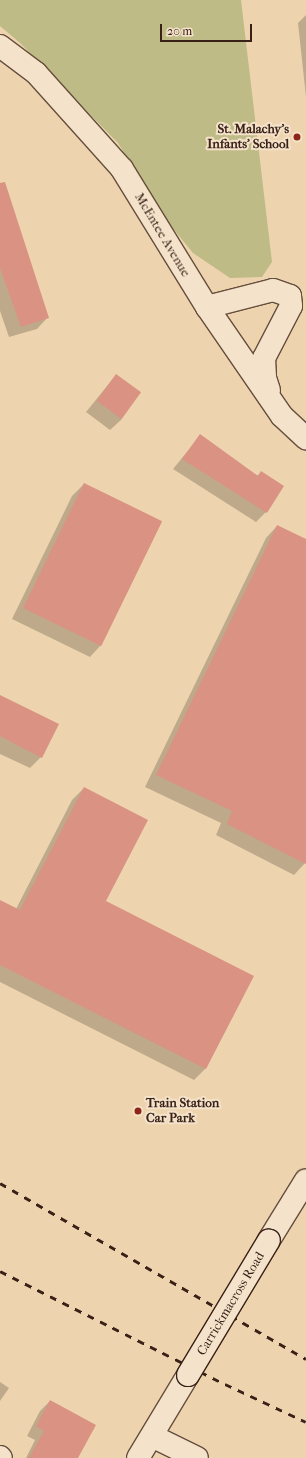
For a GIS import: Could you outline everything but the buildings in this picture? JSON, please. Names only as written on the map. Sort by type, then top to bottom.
[{"type":"street","name":"McEntee Avenue","points":[[0,46],[36,73],[122,169],[207,307],[272,398],[282,416],[306,438]]},
{"type":"street","points":[[207,307],[273,290],[290,296],[291,306],[264,358],[265,378],[272,398]]},
{"type":"street","name":"Carrickmacross Road","points":[[138,1458],[306,1180]]},
{"type":"street","points":[[154,1432],[197,1458]]},
{"type":"shaded area","points":[[0,0],[241,0],[272,262],[262,277],[230,278],[193,253],[166,220],[118,143],[20,43],[0,26]]},
{"type":"railway","points":[[0,1183],[306,1359]]},
{"type":"railway","points":[[0,1271],[225,1384],[306,1422]]},
{"type":"place","name":"St. Malachy's Infants' School","points":[[297,137]]},
{"type":"place","name":"Train Station Car Park","points":[[138,1111]]}]
